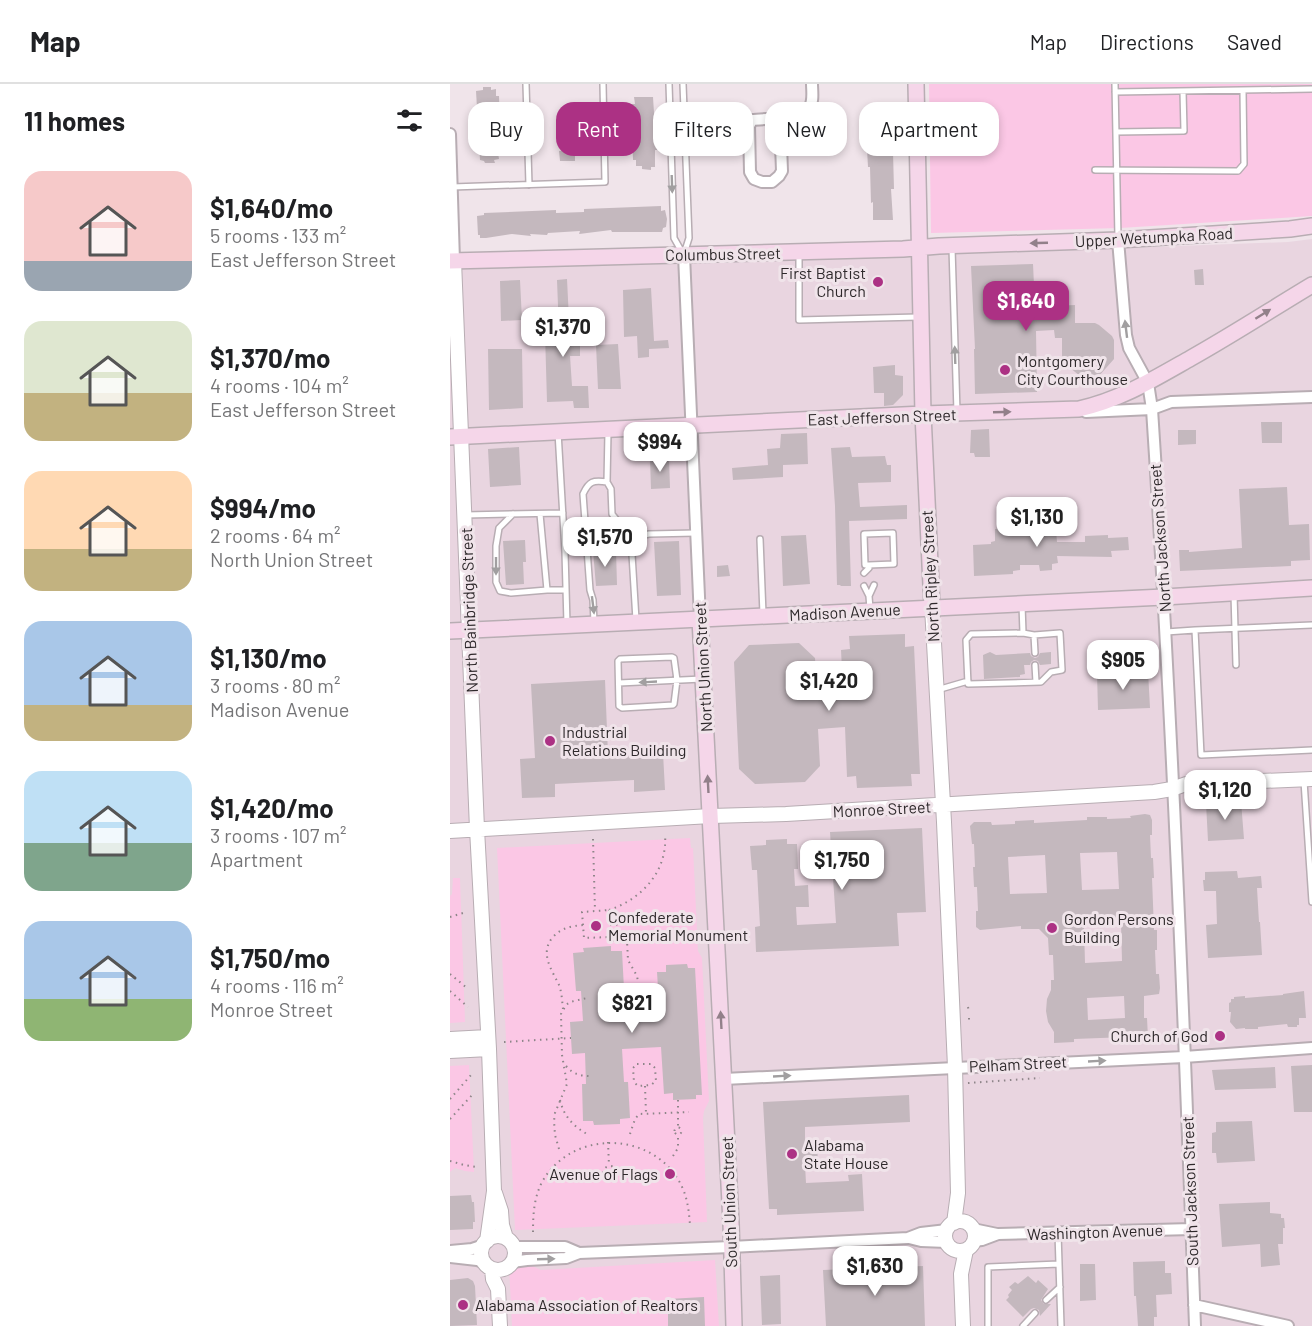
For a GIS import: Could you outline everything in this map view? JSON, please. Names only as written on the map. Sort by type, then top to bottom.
[{"type":"main road","name":"North Ripley Street","points":[[916,84],[922,414],[932,607]]},
{"type":"main road","name":"Upper Wetumpka Road","points":[[997,245],[1118,240],[1312,226]]},
{"type":"main road","points":[[1290,229],[1312,234]]},
{"type":"main road","name":"Columbus Street","points":[[452,261],[997,245]]},
{"type":"main road","points":[[1044,411],[1079,409],[1119,397],[1215,344],[1312,285]]},
{"type":"main road","name":"East Jefferson Street","points":[[456,436],[922,414],[1044,411]]},
{"type":"main road","name":"Madison Avenue","points":[[450,631],[764,616],[870,603],[932,607],[1022,604],[1312,588]]},
{"type":"main road","name":"North Union Street","points":[[700,619],[724,1078]]},
{"type":"main road","name":"South Union Street","points":[[724,1078],[734,1326]]},
{"type":"street","points":[[812,84],[812,102]]},
{"type":"street","points":[[780,118],[782,171],[772,182],[762,182],[754,179],[750,172],[749,126],[752,120],[780,118]]},
{"type":"street","name":"North Bainbridge Street","points":[[450,134],[456,436],[465,515],[494,1191]]},
{"type":"street","name":"North Jackson Street","points":[[1118,240],[1126,335],[1129,348],[1148,382],[1152,409],[1166,632],[1184,1057]]},
{"type":"street","name":"North Union Street","points":[[684,255],[700,619]]},
{"type":"street","name":"East Jefferson Street","points":[[1044,411],[1152,409],[1171,402],[1312,397]]},
{"type":"street","name":"North Ripley Street","points":[[932,607],[955,1067],[960,1236]]},
{"type":"street","name":"Monroe Street","points":[[450,831],[942,805],[1155,792],[1186,784],[1308,779]]},
{"type":"street","points":[[450,1039],[489,1043]]},
{"type":"street","points":[[450,1051],[489,1043]]},
{"type":"street","name":"Pelham Street","points":[[724,1078],[1184,1057],[1312,1048]]},
{"type":"street","name":"South Jackson Street","points":[[1184,1057],[1195,1326]]},
{"type":"street","points":[[494,1191],[501,1211],[502,1225],[514,1256],[498,1265],[493,1279],[498,1289],[500,1326]]},
{"type":"street","points":[[494,1191],[486,1243],[482,1254],[498,1265]]},
{"type":"street","name":"Washington Avenue","points":[[450,1257],[498,1265],[527,1260],[566,1258],[579,1252],[908,1238],[921,1233],[960,1236],[1192,1228]]},
{"type":"street","points":[[960,1236],[963,1326]]},
{"type":"street","points":[[450,1251],[472,1249],[495,1237],[510,1243]]},
{"type":"street","name":"Washington Avenue","points":[[510,1243],[566,1247],[579,1252]]},
{"type":"street","points":[[1194,1305],[1288,1326]]},
{"type":"lane","points":[[526,84],[528,185]]},
{"type":"lane","points":[[452,187],[605,183],[603,84]]},
{"type":"lane","points":[[669,84],[674,238],[684,255]]},
{"type":"lane","points":[[683,84],[689,238],[684,255]]},
{"type":"lane","points":[[1115,84],[1118,240]]},
{"type":"lane","points":[[1115,92],[1312,89]]},
{"type":"lane","points":[[1095,170],[1238,171],[1244,164],[1243,90]]},
{"type":"lane","points":[[1116,132],[1184,130],[1183,91]]},
{"type":"lane","points":[[951,246],[957,414]]},
{"type":"lane","points":[[798,252],[799,320],[920,316]]},
{"type":"lane","points":[[608,430],[607,482],[611,489],[612,514],[631,538],[636,622]]},
{"type":"lane","points":[[558,432],[567,626]]},
{"type":"lane","points":[[594,624],[584,494],[588,485],[596,480],[607,482]]},
{"type":"lane","points":[[465,515],[563,513]]},
{"type":"lane","points":[[513,514],[499,528],[496,546],[496,582],[500,591],[511,593],[566,590]]},
{"type":"lane","points":[[540,514],[547,590]]},
{"type":"lane","points":[[631,538],[649,534],[696,533]]},
{"type":"lane","points":[[864,573],[870,569],[894,564],[893,533],[864,534],[865,565],[870,569]]},
{"type":"lane","points":[[760,539],[764,616]]},
{"type":"lane","points":[[870,603],[874,585]]},
{"type":"lane","points":[[864,586],[870,603]]},
{"type":"lane","points":[[1233,592],[1236,665]]},
{"type":"lane","points":[[1022,604],[1023,633]]},
{"type":"lane","points":[[1166,632],[1312,625]]},
{"type":"lane","points":[[1195,630],[1201,755],[1312,750]]},
{"type":"lane","points":[[1023,633],[1034,635],[1060,633],[1062,670],[1051,672],[1041,682],[968,684],[966,640],[971,634],[1023,633]]},
{"type":"lane","points":[[1034,635],[1035,653]]},
{"type":"lane","points":[[674,658],[677,680],[673,705],[622,708],[619,706],[619,683],[618,662],[620,659],[674,658]]},
{"type":"lane","points":[[1035,665],[1036,682]]},
{"type":"lane","points":[[619,683],[703,679]]},
{"type":"lane","points":[[936,691],[968,681]]},
{"type":"lane","points":[[1308,779],[1312,902]]},
{"type":"lane","points":[[1058,1233],[1061,1326]]},
{"type":"lane","points":[[988,1326],[988,1267],[1059,1264]]},
{"type":"lane","points":[[1046,1300],[1060,1287]]},
{"type":"lane","points":[[1023,1326],[1035,1312]]},
{"type":"path","points":[[610,937],[584,938],[582,912],[620,907],[646,886],[660,866],[665,851],[664,834]]},
{"type":"path","points":[[593,839],[595,911]]},
{"type":"path","points":[[609,910],[610,941],[627,941],[628,960],[637,976],[639,987]]},
{"type":"path","points":[[450,917],[464,913]]},
{"type":"path","points":[[610,925],[643,923]]},
{"type":"path","points":[[559,1149],[554,1121],[567,1084],[561,1039],[563,1009],[561,992],[547,961],[547,947],[550,940],[561,930],[583,925]]},
{"type":"path","points":[[450,974],[467,988]]},
{"type":"path","points":[[633,987],[639,987],[646,987],[650,990],[651,1004],[648,1008],[633,1009],[629,1005],[629,991],[633,987]]},
{"type":"path","points":[[450,992],[468,1007]]},
{"type":"path","points":[[563,1009],[570,1002],[587,998]]},
{"type":"path","points":[[968,1007],[969,1012]]},
{"type":"path","points":[[504,1042],[571,1038]]},
{"type":"path","points":[[564,1064],[573,1073],[590,1076]]},
{"type":"path","points":[[637,1064],[651,1064],[655,1068],[656,1081],[645,1086],[638,1086],[634,1082],[633,1068],[637,1064]]},
{"type":"path","points":[[450,1099],[471,1075]]},
{"type":"path","points":[[965,1083],[1040,1078]]},
{"type":"path","points":[[645,1086],[646,1114]]},
{"type":"path","points":[[450,1119],[472,1094]]},
{"type":"path","points":[[560,1100],[570,1121],[589,1135]]},
{"type":"path","points":[[675,1131],[678,1127],[678,1100]]},
{"type":"path","points":[[630,1134],[639,1114],[689,1112]]},
{"type":"path","points":[[678,1127],[682,1131],[678,1134]]},
{"type":"path","points":[[669,1131],[675,1131],[678,1134],[678,1148],[673,1156]]},
{"type":"path","points":[[608,1142],[609,1166]]},
{"type":"path","points":[[533,1232],[536,1198],[552,1169],[566,1156],[580,1149],[608,1142],[628,1144],[643,1149],[669,1167],[679,1180],[685,1195],[690,1225]]},
{"type":"path","points":[[450,1161],[476,1167]]},
{"type":"path","points":[[609,1166],[616,1172],[616,1176],[610,1180],[604,1178],[603,1173],[609,1166]]},
{"type":"shaded area","points":[[929,84],[1312,84],[1312,216],[1120,228],[931,233],[930,156],[999,156],[999,102],[929,102]]},
{"type":"shaded area","points":[[1312,239],[1312,1326],[450,1326],[450,268],[931,255],[1288,242]]},
{"type":"shaded area","points":[[690,838],[691,848],[693,848],[698,951],[702,958],[709,1101],[703,1118],[707,1222],[515,1230],[497,848]]},
{"type":"shaded area","points":[[453,878],[460,878],[465,1022],[450,1023],[450,896]]},
{"type":"shaded area","points":[[469,1065],[474,1172],[455,1168],[450,1172],[450,1066]]},
{"type":"shaded area","points":[[715,1260],[719,1326],[512,1326],[509,1266],[530,1265],[541,1270]]},
{"type":"building","points":[[483,87],[496,89],[499,102],[477,102],[476,91],[483,90]]},
{"type":"building","points":[[634,97],[653,97],[655,167],[651,167],[651,170],[636,166],[636,160],[633,160],[633,156],[641,156],[641,102],[635,102]]},
{"type":"building","points":[[480,156],[498,156],[499,159],[494,160],[495,163],[485,163],[480,160]]},
{"type":"building","points":[[560,156],[575,156],[575,161],[560,161]]},
{"type":"building","points":[[867,156],[893,156],[894,189],[891,189],[893,220],[873,220],[870,167],[868,167]]},
{"type":"building","points":[[661,206],[661,211],[665,210],[667,219],[666,227],[662,232],[612,232],[611,230],[579,234],[580,231],[548,233],[547,235],[530,234],[531,236],[512,234],[486,238],[480,238],[478,235],[477,216],[484,215],[484,213],[556,210],[556,213],[584,212],[584,209]]},
{"type":"building","points":[[1033,264],[1035,307],[1075,305],[1075,323],[1095,323],[1112,336],[1114,359],[1099,376],[1080,376],[1064,363],[1062,338],[1055,338],[1054,330],[1036,331],[1037,392],[975,394],[971,266]]},
{"type":"building","points":[[1203,269],[1204,285],[1195,285],[1194,270]]},
{"type":"building","points":[[567,279],[570,340],[580,340],[580,356],[570,356],[572,386],[588,386],[589,408],[574,408],[573,401],[547,402],[545,333],[559,332],[557,280]]},
{"type":"building","points":[[520,280],[522,320],[501,321],[500,281]]},
{"type":"building","points":[[651,288],[654,341],[668,340],[669,348],[649,349],[649,357],[638,358],[637,336],[624,337],[623,290]]},
{"type":"building","points":[[618,344],[621,389],[598,389],[596,345]]},
{"type":"building","points":[[488,349],[522,349],[523,408],[489,410]]},
{"type":"building","points":[[895,365],[895,375],[903,376],[903,395],[893,405],[884,406],[884,393],[874,393],[873,367]]},
{"type":"building","points":[[1261,422],[1282,422],[1282,443],[1262,443]]},
{"type":"building","points":[[989,429],[990,457],[975,457],[974,453],[970,453],[971,430]]},
{"type":"building","points":[[1178,430],[1196,430],[1196,444],[1178,445]]},
{"type":"building","points":[[807,433],[808,464],[783,465],[783,477],[733,480],[732,468],[768,465],[767,449],[780,448],[781,434]]},
{"type":"building","points":[[519,447],[521,485],[490,487],[488,449]]},
{"type":"building","points":[[850,447],[852,457],[885,456],[887,465],[891,465],[891,482],[858,483],[860,507],[907,505],[907,519],[849,521],[851,586],[841,586],[837,585],[831,448]]},
{"type":"building","points":[[669,458],[670,488],[651,489],[650,459]]},
{"type":"building","points":[[1287,487],[1289,525],[1309,524],[1310,560],[1291,561],[1291,566],[1180,571],[1179,550],[1189,550],[1189,552],[1242,548],[1239,489]]},
{"type":"building","points":[[1055,518],[1057,542],[1085,542],[1085,536],[1128,537],[1129,550],[1111,551],[1112,557],[1057,556],[1058,563],[1052,564],[1052,570],[1040,571],[1039,565],[1020,565],[1020,570],[1013,571],[1013,574],[974,576],[973,545],[991,544],[995,541],[995,529],[1001,528],[1002,523],[1011,522],[1011,527],[1032,528],[1032,519]]},
{"type":"building","points":[[806,535],[810,584],[783,586],[781,536]]},
{"type":"building","points":[[525,540],[524,584],[506,585],[503,541]]},
{"type":"building","points":[[679,541],[681,595],[657,596],[654,542]]},
{"type":"building","points":[[616,550],[617,585],[596,586],[593,551]]},
{"type":"building","points":[[728,565],[730,576],[717,577],[717,566]]},
{"type":"building","points":[[905,634],[905,647],[914,646],[920,774],[911,774],[912,786],[857,788],[856,776],[847,777],[845,727],[818,729],[820,766],[805,782],[755,784],[739,769],[734,662],[749,645],[799,643],[815,658],[817,690],[843,689],[841,650],[850,649],[849,636]]},
{"type":"building","points":[[990,652],[996,655],[1030,653],[1035,658],[1040,653],[1051,652],[1051,664],[1040,665],[1034,660],[1030,665],[1024,665],[1025,674],[1020,677],[984,679],[983,655]]},
{"type":"building","points":[[1148,671],[1150,708],[1098,710],[1097,673]]},
{"type":"building","name":"Industrial Relations Building","points":[[605,680],[608,755],[663,753],[665,790],[634,792],[634,780],[555,784],[555,797],[522,798],[520,759],[535,758],[531,684]]},
{"type":"building","points":[[1241,801],[1244,839],[1208,841],[1206,803]]},
{"type":"building","name":"Gordon Persons Building","points":[[1145,814],[1150,815],[1152,820],[1152,835],[1150,835],[1154,878],[1152,878],[1154,930],[1157,930],[1156,974],[1159,974],[1160,988],[1159,994],[1144,996],[1144,1018],[1147,1018],[1148,1038],[1074,1039],[1074,1042],[1054,1043],[1054,1032],[1048,1022],[1046,1011],[1051,980],[1054,980],[1053,955],[1049,955],[1048,938],[1039,929],[1021,929],[1021,926],[980,930],[976,927],[977,887],[974,887],[974,844],[972,844],[970,826],[974,822],[991,822],[992,825],[1015,824],[1015,821],[1034,820],[1034,823],[1087,820],[1087,817],[1131,818],[1130,816]],"holes":[[[1117,852],[1119,889],[1082,890],[1080,853]],[[1045,855],[1047,893],[1010,894],[1008,857]],[[1121,924],[1122,961],[1085,963],[1084,926]],[[1124,996],[1125,1018],[1088,1020],[1087,998]]]},
{"type":"building","points":[[922,828],[926,912],[897,913],[899,946],[756,952],[755,927],[760,926],[757,870],[752,870],[750,846],[766,845],[766,840],[787,839],[787,844],[797,844],[798,869],[794,869],[795,886],[808,885],[809,907],[796,907],[797,925],[836,923],[830,832]]},
{"type":"building","points":[[1237,871],[1238,878],[1261,876],[1262,888],[1257,888],[1262,955],[1208,958],[1206,925],[1217,924],[1216,891],[1204,891],[1205,872]]},
{"type":"building","points":[[611,946],[611,951],[622,951],[624,989],[619,989],[621,1021],[660,1019],[657,972],[666,972],[666,965],[687,964],[688,968],[695,968],[702,1095],[696,1095],[696,1099],[673,1100],[673,1093],[664,1094],[661,1047],[622,1049],[624,1082],[628,1082],[630,1118],[620,1119],[620,1124],[594,1125],[593,1121],[583,1121],[582,1084],[586,1084],[585,1053],[572,1054],[570,1022],[583,1021],[581,991],[576,991],[573,953],[584,952],[583,948]]},
{"type":"building","points":[[1304,991],[1306,1018],[1299,1018],[1297,1027],[1288,1027],[1287,1024],[1258,1027],[1258,1029],[1236,1029],[1230,1022],[1229,1003],[1234,997],[1283,995]]},
{"type":"building","points":[[1312,1065],[1312,1112],[1294,1112],[1291,1066]]},
{"type":"building","points":[[1275,1067],[1276,1088],[1215,1090],[1212,1070]]},
{"type":"building","name":"Alabama State House","points":[[909,1095],[910,1122],[805,1127],[805,1144],[817,1143],[818,1164],[805,1165],[806,1183],[849,1181],[848,1175],[862,1174],[864,1211],[777,1215],[777,1209],[769,1209],[763,1102]]},
{"type":"building","points":[[1252,1121],[1255,1161],[1217,1163],[1216,1153],[1212,1153],[1212,1133],[1216,1132],[1216,1122]]},
{"type":"building","points":[[471,1195],[472,1202],[474,1202],[473,1229],[450,1230],[450,1196]]},
{"type":"building","points":[[1270,1202],[1270,1213],[1281,1214],[1281,1218],[1284,1218],[1283,1244],[1278,1244],[1280,1265],[1261,1267],[1260,1244],[1222,1247],[1219,1204]]},
{"type":"building","points":[[1165,1261],[1165,1273],[1171,1273],[1172,1294],[1156,1295],[1157,1317],[1154,1317],[1154,1326],[1138,1326],[1133,1262]]},
{"type":"building","points":[[1080,1264],[1095,1264],[1096,1300],[1080,1301]]},
{"type":"building","points":[[923,1266],[925,1326],[826,1326],[823,1270]]},
{"type":"building","points":[[780,1275],[781,1324],[762,1325],[760,1276]]},
{"type":"building","points":[[1028,1276],[1036,1283],[1038,1280],[1048,1289],[1041,1300],[1044,1304],[1051,1304],[1040,1316],[1039,1310],[1034,1308],[1023,1317],[1006,1300],[1012,1290],[1009,1287],[1015,1282],[1018,1284]]},
{"type":"building","name":"Alabama Association of Realtors","points":[[468,1278],[475,1286],[477,1325],[450,1326],[450,1280]]},
{"type":"building","points":[[704,1297],[705,1326],[668,1326],[668,1299]]},
{"type":"place","name":"First Baptist Church","points":[[878,282]]},
{"type":"place","name":"Montgomery City Courthouse","points":[[1005,370]]},
{"type":"place","name":"Industrial Relations Building","points":[[550,741]]},
{"type":"place","name":"Confederate Memorial Monument","points":[[596,926]]},
{"type":"place","name":"Gordon Persons Building","points":[[1052,928]]},
{"type":"place","name":"Church of God","points":[[1220,1036]]},
{"type":"place","name":"Alabama State House","points":[[792,1154]]},
{"type":"place","name":"Avenue of Flags","points":[[670,1174]]},
{"type":"place","name":"Alabama Association of Realtors","points":[[463,1305]]}]
